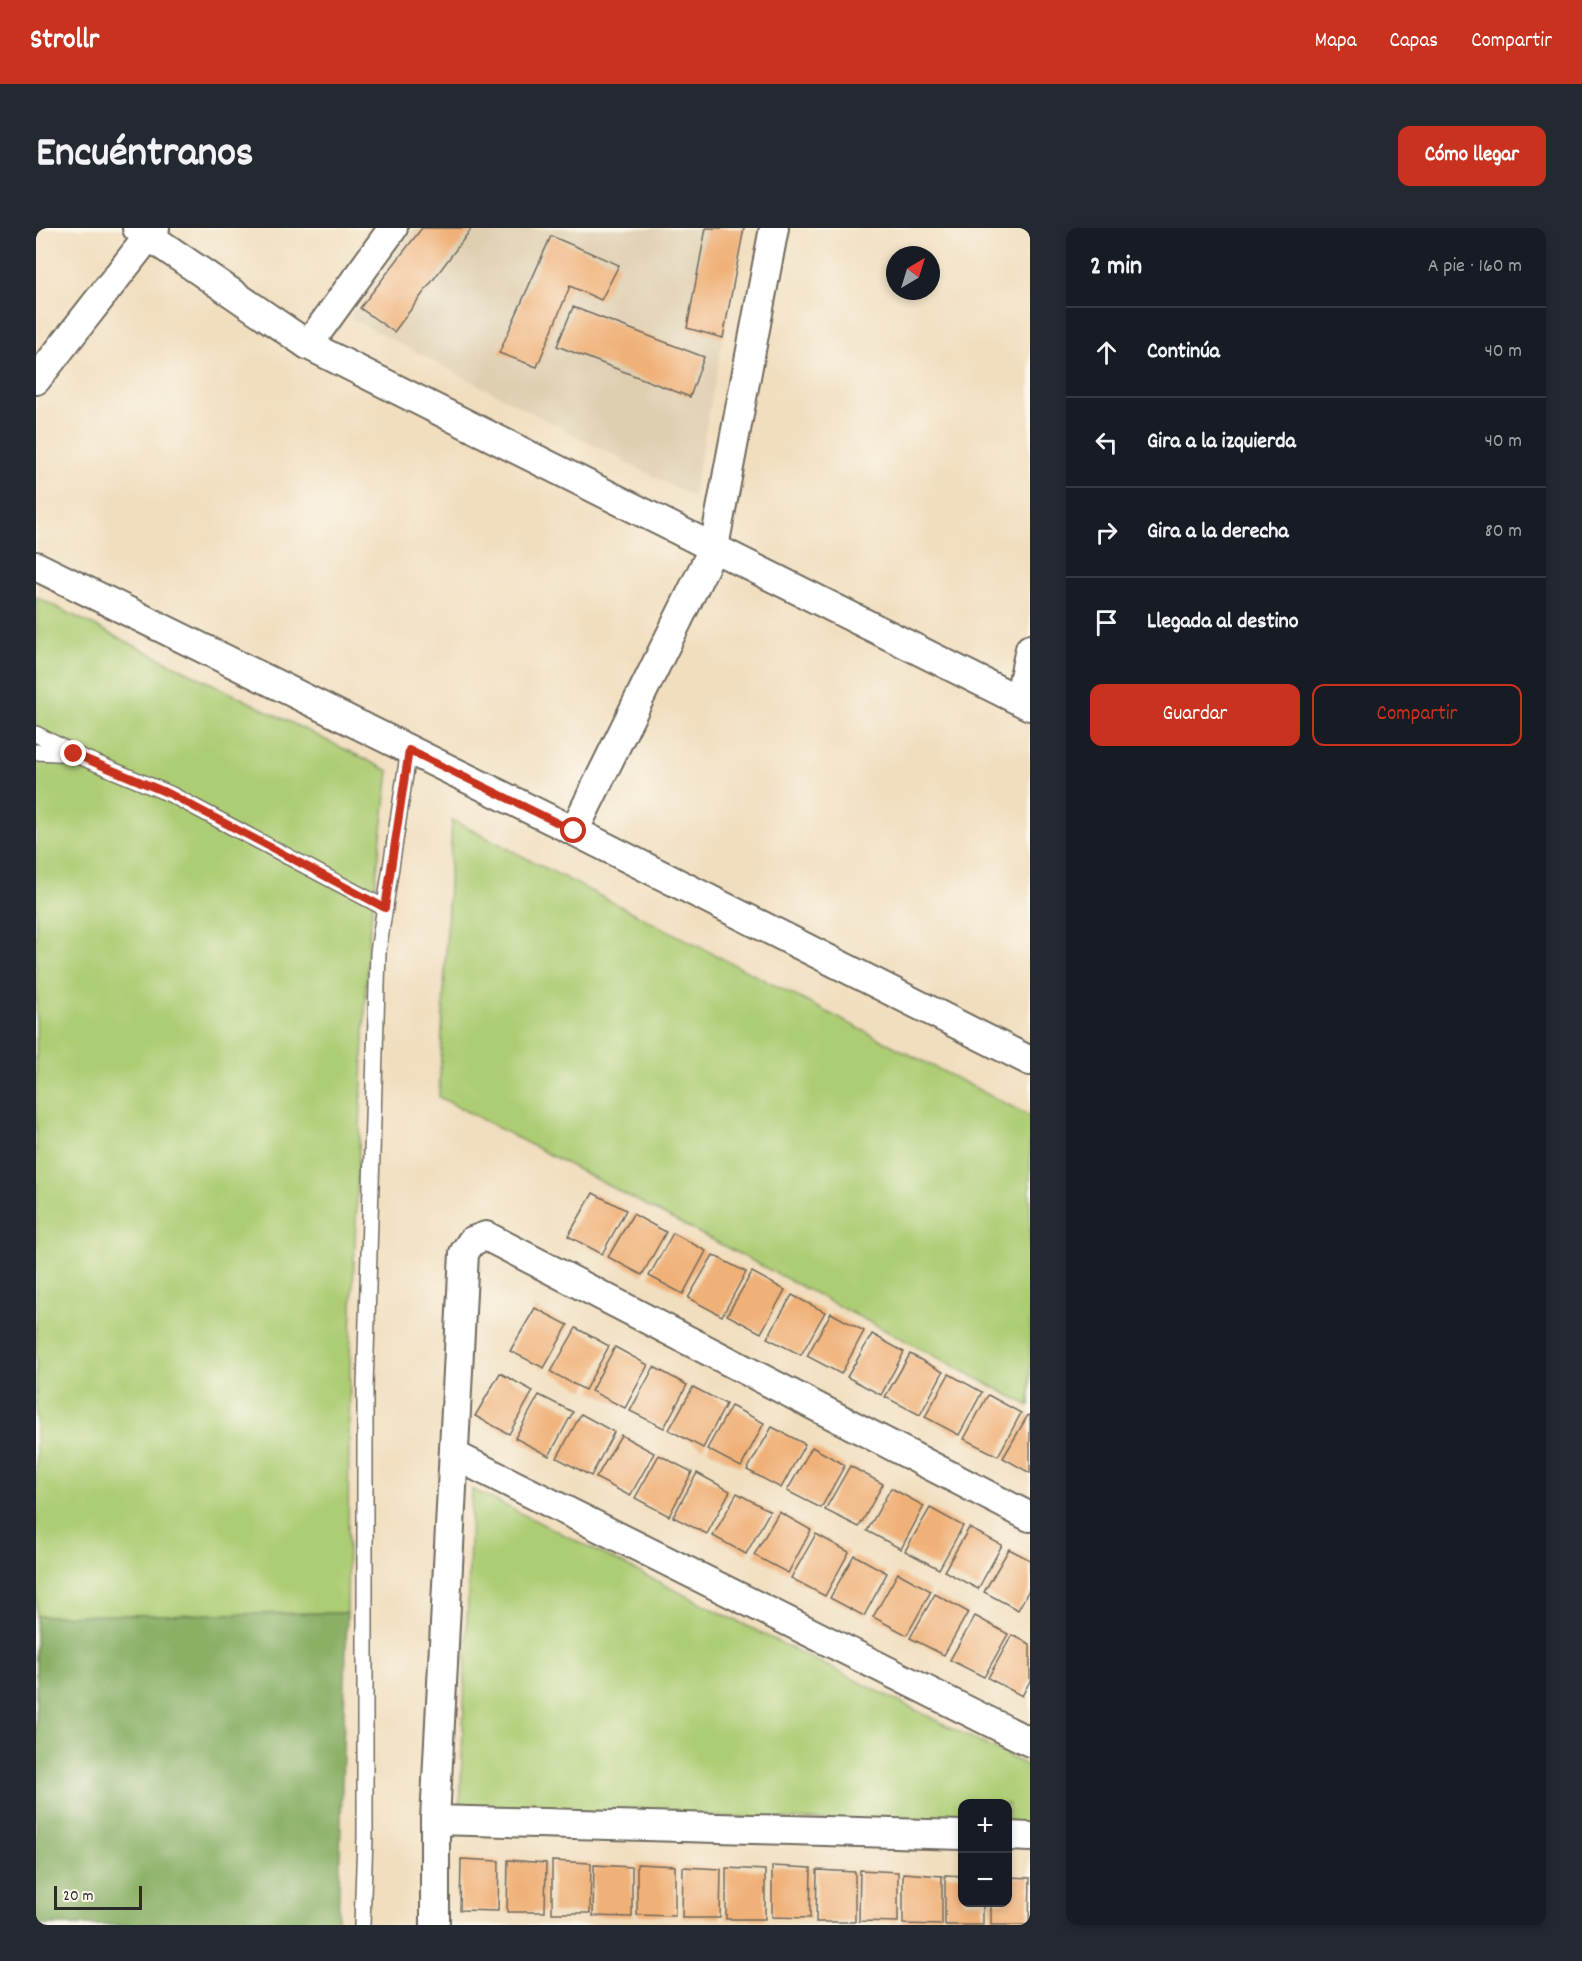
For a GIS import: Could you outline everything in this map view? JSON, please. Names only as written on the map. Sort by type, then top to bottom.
[{"type":"street","points":[[308,345],[393,228]]},
{"type":"street","points":[[574,831],[714,547],[774,228]]},
{"type":"street","points":[[36,380],[147,231],[308,345],[1025,703],[1030,649]]},
{"type":"street","points":[[36,566],[574,831],[1030,1061]]},
{"type":"street","points":[[435,1925],[435,1820],[464,1253],[472,1241],[486,1236],[1030,1517]]},
{"type":"street","points":[[454,1455],[1030,1742]]},
{"type":"street","points":[[435,1820],[958,1835]]},
{"type":"street","points":[[1012,1836],[1030,1837]]},
{"type":"lane","points":[[36,734],[74,754],[170,794],[385,908]]},
{"type":"lane","points":[[362,1925],[365,1837],[365,1387],[378,952],[409,750]]},
{"type":"lane","points":[[36,752],[74,754]]},
{"type":"shaded area","points":[[414,228],[744,228],[693,497],[349,317]]},
{"type":"green space","points":[[36,597],[389,771],[368,945],[350,1355],[347,1613],[36,1616]]},
{"type":"green space","points":[[452,820],[1030,1116],[1030,1406],[439,1097]]},
{"type":"green space","points":[[472,1489],[1030,1767],[1030,1827],[1012,1826],[1012,1799],[958,1799],[958,1825],[460,1809]]},
{"type":"green space","points":[[347,1613],[338,1925],[36,1925],[36,1616]]},
{"type":"building","points":[[422,228],[472,228],[394,332],[360,308]]},
{"type":"building","points":[[706,228],[744,228],[723,338],[687,328]]},
{"type":"building","points":[[551,236],[619,265],[601,300],[570,286],[537,367],[499,353]]},
{"type":"building","points":[[573,307],[704,357],[690,397],[557,346]]},
{"type":"building","points":[[593,1193],[626,1210],[602,1254],[568,1236]]},
{"type":"building","points":[[633,1214],[666,1232],[642,1275],[608,1257]]},
{"type":"building","points":[[673,1233],[706,1251],[683,1294],[649,1276]]},
{"type":"building","points":[[713,1255],[746,1272],[722,1316],[688,1298]]},
{"type":"building","points":[[752,1272],[785,1290],[761,1333],[727,1315]]},
{"type":"building","points":[[792,1295],[825,1312],[801,1355],[767,1338]]},
{"type":"building","points":[[535,1308],[568,1325],[544,1368],[510,1351]]},
{"type":"building","points":[[831,1313],[864,1331],[841,1374],[807,1356]]},
{"type":"building","points":[[576,1328],[609,1346],[585,1390],[551,1372]]},
{"type":"building","points":[[872,1334],[904,1352],[881,1395],[847,1377]]},
{"type":"building","points":[[615,1347],[648,1365],[625,1408],[591,1391]]},
{"type":"building","points":[[910,1354],[943,1372],[920,1415],[885,1397]]},
{"type":"building","points":[[654,1367],[687,1385],[664,1428],[630,1411]]},
{"type":"building","points":[[500,1373],[533,1391],[509,1434],[475,1416]]},
{"type":"building","points":[[949,1374],[982,1392],[959,1435],[925,1417]]},
{"type":"building","points":[[693,1387],[726,1404],[703,1448],[669,1430]]},
{"type":"building","points":[[539,1395],[573,1412],[549,1456],[515,1438]]},
{"type":"building","points":[[988,1395],[1021,1413],[998,1456],[964,1439]]},
{"type":"building","points":[[731,1406],[764,1423],[741,1467],[707,1449]]},
{"type":"building","points":[[581,1414],[614,1432],[591,1476],[557,1458]]},
{"type":"building","points":[[1028,1415],[1030,1416],[1030,1473],[1003,1458]]},
{"type":"building","points":[[772,1427],[805,1444],[781,1488],[747,1470]]},
{"type":"building","points":[[621,1435],[654,1453],[630,1496],[596,1478]]},
{"type":"building","points":[[812,1447],[845,1465],[821,1508],[787,1491]]},
{"type":"building","points":[[659,1455],[692,1472],[669,1516],[635,1498]]},
{"type":"building","points":[[850,1466],[883,1484],[859,1527],[825,1510]]},
{"type":"building","points":[[697,1473],[730,1491],[707,1534],[673,1517]]},
{"type":"building","points":[[891,1488],[924,1506],[901,1549],[867,1531]]},
{"type":"building","points":[[737,1493],[770,1511],[746,1554],[713,1536]]},
{"type":"building","points":[[930,1508],[963,1526],[939,1569],[905,1551]]},
{"type":"building","points":[[779,1512],[811,1530],[788,1573],[754,1555]]},
{"type":"building","points":[[969,1528],[1002,1545],[978,1589],[944,1571]]},
{"type":"building","points":[[816,1534],[849,1552],[825,1596],[791,1578]]},
{"type":"building","points":[[1009,1549],[1030,1560],[1030,1588],[1018,1610],[984,1592]]},
{"type":"building","points":[[854,1555],[887,1573],[864,1616],[830,1598]]},
{"type":"building","points":[[898,1573],[931,1591],[907,1635],[873,1617]]},
{"type":"building","points":[[935,1594],[968,1612],[944,1655],[910,1638]]},
{"type":"building","points":[[975,1616],[1008,1634],[984,1677],[950,1660]]},
{"type":"building","points":[[1012,1635],[1030,1644],[1030,1681],[1022,1696],[988,1678]]},
{"type":"building","points":[[461,1859],[499,1861],[498,1911],[460,1910]]},
{"type":"building","points":[[508,1860],[546,1863],[545,1912],[507,1912]]},
{"type":"building","points":[[552,1861],[591,1863],[590,1913],[552,1913]]},
{"type":"building","points":[[637,1864],[675,1866],[675,1916],[637,1915]]},
{"type":"building","points":[[594,1865],[632,1867],[632,1917],[593,1916]]},
{"type":"building","points":[[772,1866],[811,1868],[810,1918],[772,1917]]},
{"type":"building","points":[[683,1867],[721,1869],[720,1918],[682,1918]]},
{"type":"building","points":[[726,1868],[765,1870],[765,1919],[726,1919]]},
{"type":"building","points":[[817,1870],[855,1872],[855,1922],[816,1922]]},
{"type":"building","points":[[860,1870],[898,1872],[898,1922],[859,1921]]},
{"type":"building","points":[[903,1873],[942,1876],[942,1925],[903,1924]]},
{"type":"building","points":[[945,1875],[958,1876],[958,1907],[983,1907],[983,1925],[945,1925]]},
{"type":"building","points":[[1012,1877],[1030,1878],[1029,1925],[991,1925],[991,1907],[1012,1907]]},
{"type":"route","points":[[74,754],[170,794],[385,908],[409,750],[574,831]]}]
